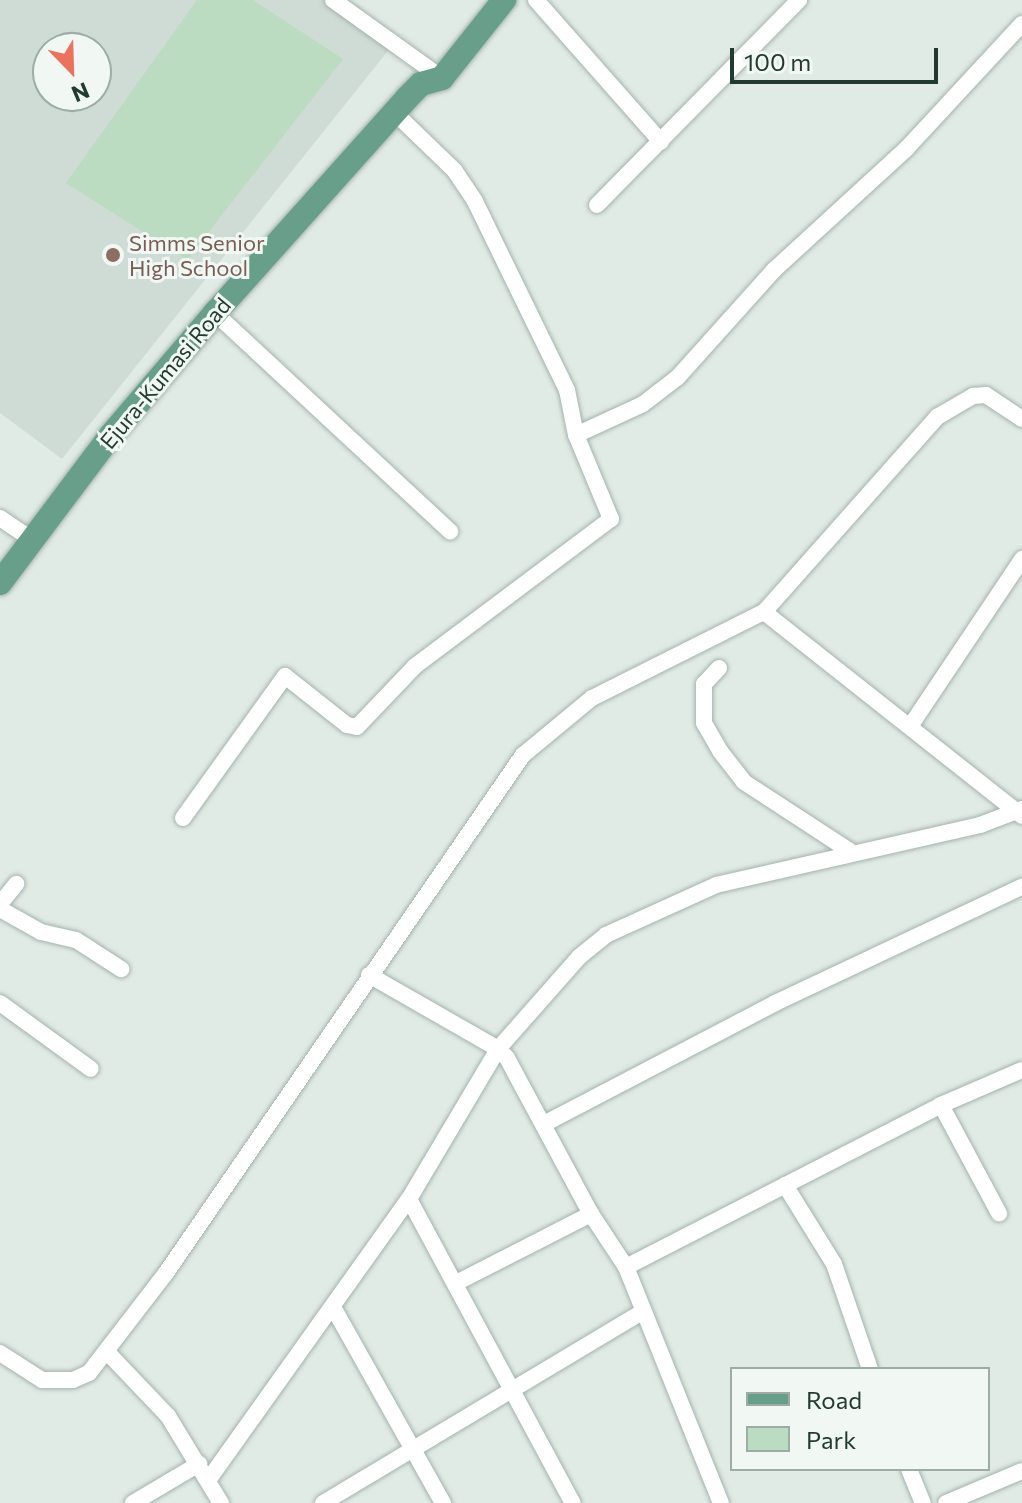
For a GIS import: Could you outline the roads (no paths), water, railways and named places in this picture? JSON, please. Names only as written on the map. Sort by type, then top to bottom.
[{"type":"main road","name":"Ejura-Kumasi Road","points":[[0,583],[112,434],[215,313],[421,84],[442,78],[504,0]]},
{"type":"street","points":[[333,0],[442,78]]},
{"type":"street","points":[[536,0],[661,142]]},
{"type":"street","points":[[597,205],[799,0]]},
{"type":"street","points":[[576,435],[643,404],[678,377],[774,270],[907,148],[1022,24]]},
{"type":"street","points":[[183,818],[285,676],[347,725],[357,727],[415,666],[550,561],[600,531],[611,519],[609,505],[576,435],[567,390],[475,201],[454,170],[394,112]]},
{"type":"street","points":[[215,313],[450,531]]},
{"type":"street","points":[[0,1353],[42,1380],[73,1380],[89,1373],[108,1353],[523,755],[592,698],[764,612],[937,417],[973,396],[986,395],[1022,419]]},
{"type":"street","points":[[0,518],[33,540]]},
{"type":"street","points":[[911,725],[1022,559]]},
{"type":"street","points":[[764,612],[829,668],[911,725],[1021,812]]},
{"type":"street","points":[[719,668],[704,684],[704,723],[720,751],[744,782],[850,851]]},
{"type":"street","points":[[133,1503],[204,1471],[333,1307],[409,1199],[498,1049],[579,957],[606,935],[716,885],[850,851],[980,825],[1021,812]]},
{"type":"street","points":[[16,884],[0,906],[41,932],[76,940],[121,969]]},
{"type":"street","points":[[544,1124],[775,1003],[1022,887]]},
{"type":"street","points":[[369,975],[498,1049],[544,1124],[591,1214],[626,1267],[641,1313],[721,1503]]},
{"type":"street","points":[[1,1005],[91,1069]]},
{"type":"street","points":[[626,1267],[941,1105],[1022,1070]]},
{"type":"street","points":[[941,1105],[999,1213]]},
{"type":"street","points":[[785,1185],[834,1264],[869,1367]]},
{"type":"street","points":[[409,1199],[573,1503]]},
{"type":"street","points":[[456,1283],[591,1214]]},
{"type":"street","points":[[333,1307],[443,1503]]},
{"type":"street","points":[[323,1503],[641,1313]]},
{"type":"street","points":[[108,1353],[168,1416],[221,1503]]},
{"type":"street","points":[[910,1471],[923,1503]]},
{"type":"street","points":[[946,1503],[1022,1471]]},
{"type":"place","name":"Simms Senior High School","points":[[113,255]]}]
